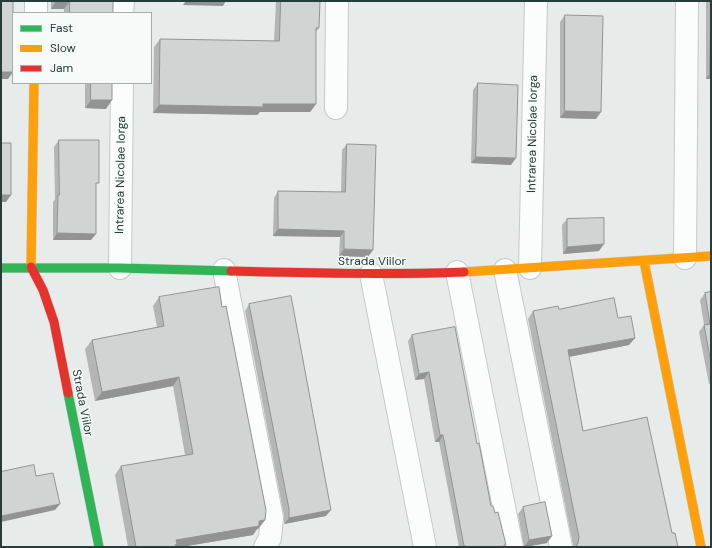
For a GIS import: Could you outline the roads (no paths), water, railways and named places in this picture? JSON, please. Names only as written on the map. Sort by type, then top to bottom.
[{"type":"street","points":[[36,1],[36,12]]},
{"type":"street","points":[[122,12],[123,1]]},
{"type":"street","points":[[336,108],[337,1]]},
{"type":"street","name":"Intrarea Nicolae Iorga","points":[[530,268],[536,1]]},
{"type":"street","points":[[685,258],[687,1]]},
{"type":"street","points":[[32,267],[34,84]]},
{"type":"street","name":"Intrarea Nicolae Iorga","points":[[120,268],[122,84]]},
{"type":"street","name":"Strada Viilor","points":[[1,268],[120,268],[370,274],[505,270],[711,256]]},
{"type":"street","points":[[644,261],[701,547]]},
{"type":"street","name":"Strada Viilor","points":[[32,267],[43,290],[54,322],[99,547]]},
{"type":"street","points":[[224,270],[272,518],[270,538],[265,547]]},
{"type":"street","points":[[505,270],[561,547]]},
{"type":"street","points":[[457,272],[512,547]]},
{"type":"street","points":[[370,274],[425,547]]}]
